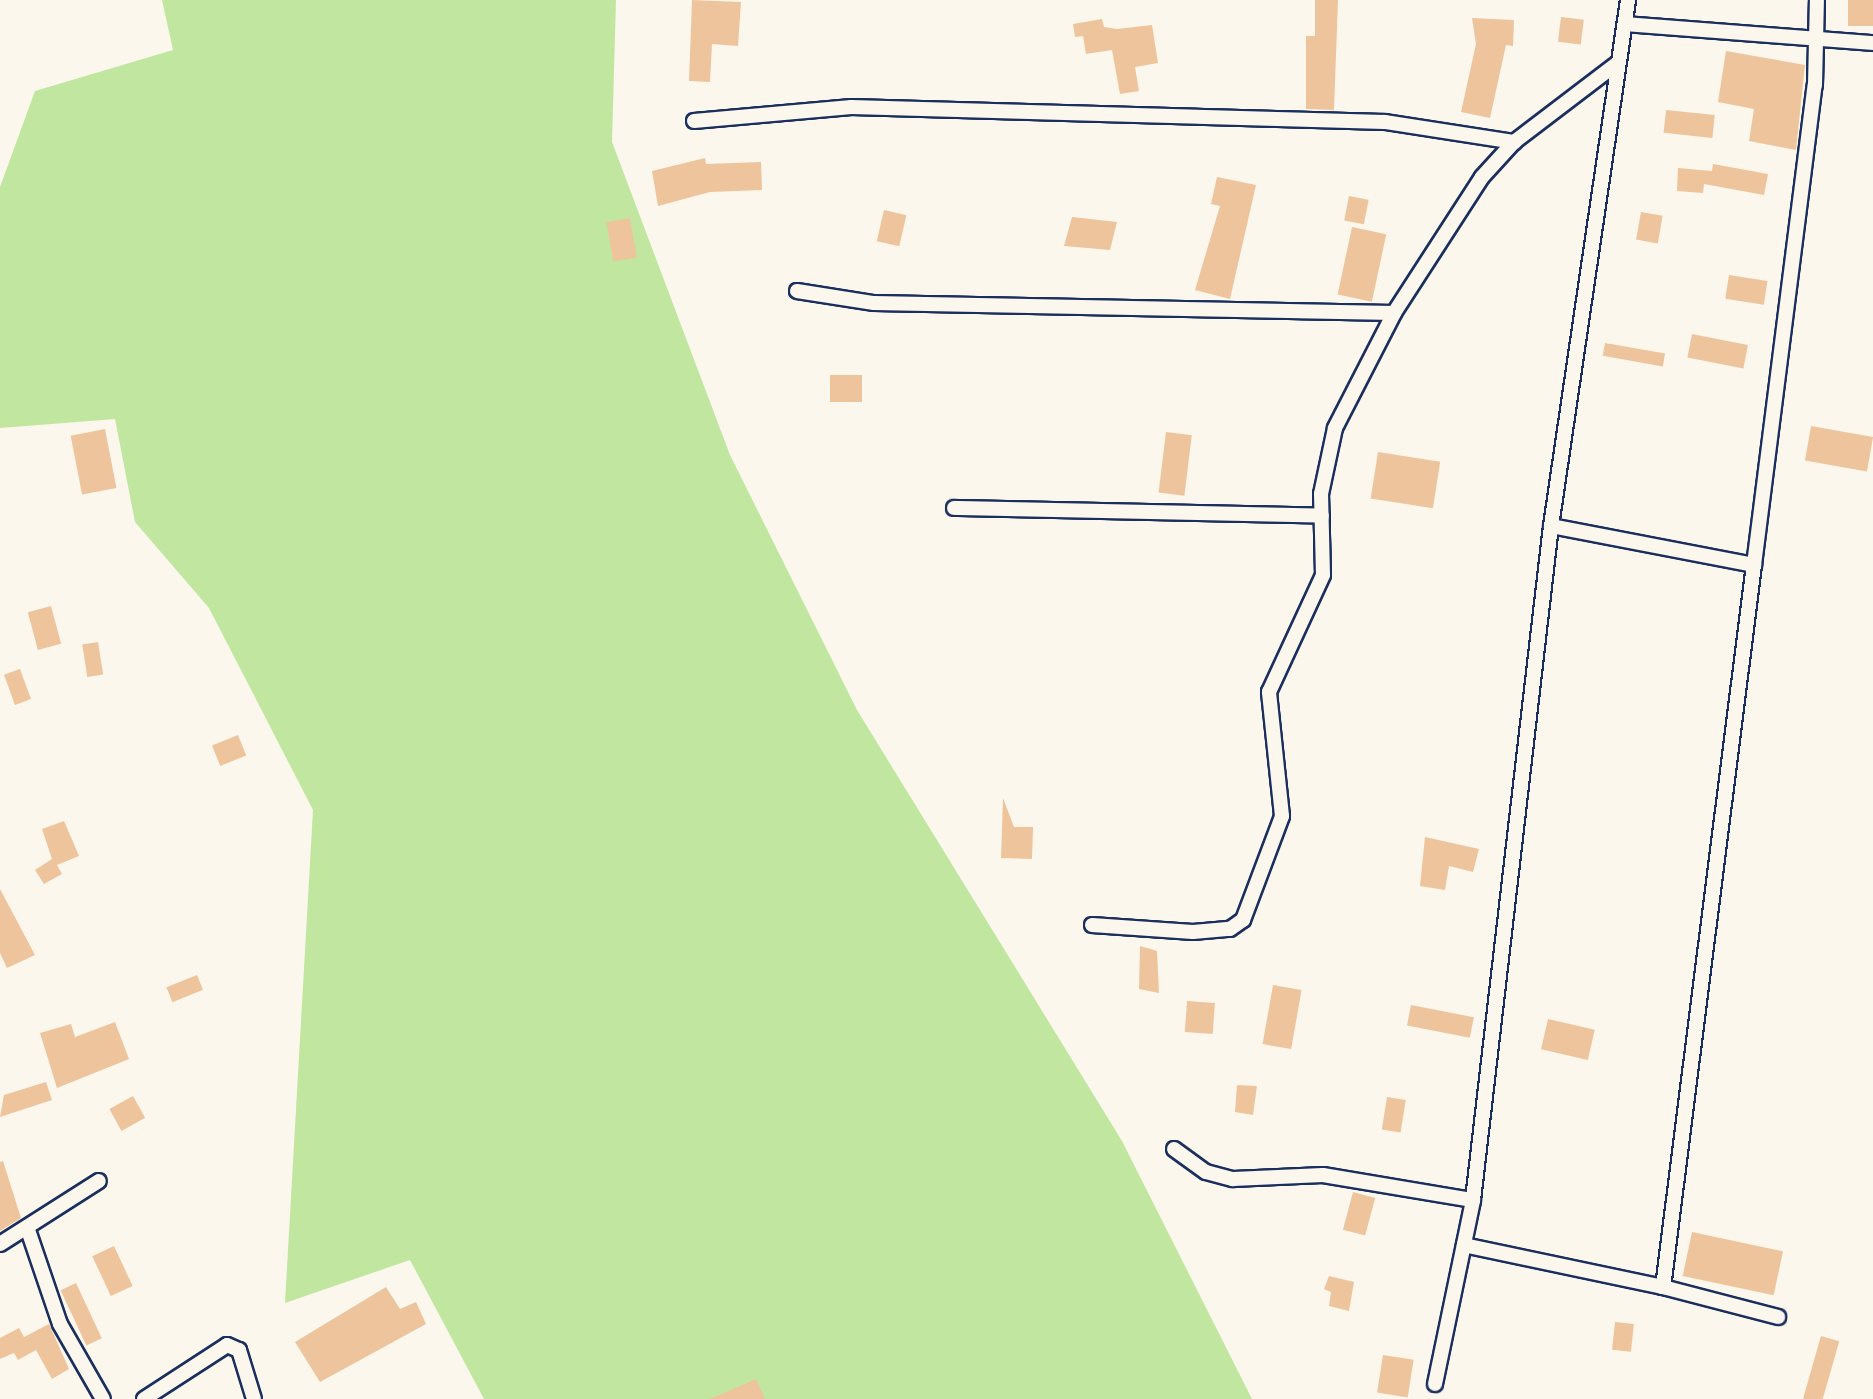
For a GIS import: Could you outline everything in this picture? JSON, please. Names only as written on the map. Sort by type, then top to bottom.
[{"type":"street","points":[[1436,1384],[1474,1200],[1551,526],[1628,0]]},
{"type":"street","points":[[1663,1286],[1814,85],[1817,0]]},
{"type":"street","points":[[1625,24],[1813,42],[1873,43]]},
{"type":"street","points":[[1092,925],[1193,932],[1230,929],[1243,920],[1282,816],[1269,692],[1323,575],[1320,494],[1335,428],[1394,313],[1482,177],[1514,142],[1616,65]]},
{"type":"street","points":[[694,121],[851,106],[1386,122],[1514,142]]},
{"type":"street","points":[[797,291],[874,302],[1394,313]]},
{"type":"street","points":[[954,508],[1322,516]]},
{"type":"street","points":[[1551,526],[1754,565]]},
{"type":"street","points":[[1174,1149],[1206,1172],[1233,1179],[1323,1175],[1474,1200]]},
{"type":"street","points":[[0,1244],[28,1230],[99,1180]]},
{"type":"street","points":[[28,1230],[60,1324],[103,1399]]},
{"type":"street","points":[[1464,1245],[1663,1286],[1778,1318]]},
{"type":"street","points":[[144,1399],[227,1345],[239,1350],[254,1399]]},
{"type":"green space","points":[[162,0],[616,0],[612,142],[730,455],[857,710],[1122,1141],[1252,1399],[484,1399],[410,1260],[285,1303],[313,810],[209,608],[135,522],[115,419],[0,428],[0,187],[35,91],[173,50]]},
{"type":"building","points":[[692,0],[741,2],[738,46],[712,44],[710,82],[689,81]]},
{"type":"building","points":[[1315,0],[1338,0],[1334,110],[1306,109],[1306,36],[1315,36]]},
{"type":"building","points":[[1848,0],[1873,0],[1873,26],[1848,26]]},
{"type":"building","points":[[1561,17],[1584,20],[1581,45],[1558,42]]},
{"type":"building","points":[[1472,18],[1514,20],[1513,46],[1506,45],[1490,118],[1461,112],[1476,44]]},
{"type":"building","points":[[1102,19],[1104,27],[1117,29],[1152,25],[1158,63],[1135,67],[1139,91],[1120,94],[1112,50],[1086,54],[1083,36],[1075,37],[1073,24]]},
{"type":"building","points":[[1726,51],[1805,65],[1796,150],[1749,141],[1754,109],[1718,102]]},
{"type":"building","points":[[1666,110],[1715,115],[1712,138],[1664,133]]},
{"type":"building","points":[[705,158],[706,164],[761,162],[762,190],[710,192],[658,206],[652,171]]},
{"type":"building","points":[[1713,164],[1768,174],[1764,195],[1704,184],[1703,193],[1677,191],[1678,168],[1712,171]]},
{"type":"building","points":[[1217,177],[1256,185],[1230,299],[1195,290],[1220,206],[1211,204]]},
{"type":"building","points":[[1349,196],[1369,200],[1364,224],[1344,221]]},
{"type":"building","points":[[884,210],[906,215],[899,246],[877,241]]},
{"type":"building","points":[[1641,212],[1663,216],[1658,243],[1636,240]]},
{"type":"building","points":[[1072,217],[1117,222],[1110,250],[1064,246]]},
{"type":"building","points":[[630,218],[637,257],[613,262],[606,222]]},
{"type":"building","points":[[1352,227],[1386,234],[1372,302],[1338,294]]},
{"type":"building","points":[[1729,275],[1768,281],[1764,305],[1725,299]]},
{"type":"building","points":[[1692,334],[1748,345],[1743,368],[1687,358]]},
{"type":"building","points":[[1605,343],[1665,354],[1663,366],[1603,356]]},
{"type":"building","points":[[830,375],[862,375],[862,402],[830,402]]},
{"type":"building","points":[[1811,426],[1873,437],[1867,471],[1805,460]]},
{"type":"building","points":[[105,429],[116,488],[82,495],[71,436]]},
{"type":"building","points":[[1166,432],[1192,435],[1184,496],[1159,493]]},
{"type":"building","points":[[1378,452],[1440,462],[1433,508],[1371,498]]},
{"type":"building","points":[[51,606],[61,644],[38,650],[28,612]]},
{"type":"building","points":[[98,642],[103,675],[87,677],[82,645]]},
{"type":"building","points":[[20,669],[31,699],[15,705],[4,675]]},
{"type":"building","points":[[238,735],[246,755],[220,766],[212,745]]},
{"type":"building","points":[[1003,798],[1014,827],[1033,827],[1032,859],[1001,858]]},
{"type":"building","points":[[64,821],[79,856],[57,865],[62,874],[44,884],[35,870],[52,859],[42,829]]},
{"type":"building","points":[[1425,837],[1479,849],[1473,872],[1449,866],[1445,890],[1420,886]]},
{"type":"building","points":[[0,889],[35,955],[7,968],[0,953]]},
{"type":"building","points":[[1140,946],[1157,951],[1159,993],[1139,989]]},
{"type":"building","points":[[197,975],[203,990],[172,1002],[166,987]]},
{"type":"building","points":[[1273,985],[1302,990],[1291,1049],[1263,1044]]},
{"type":"building","points":[[1187,1001],[1215,1003],[1213,1034],[1185,1032]]},
{"type":"building","points":[[1411,1005],[1474,1017],[1470,1038],[1407,1026]]},
{"type":"building","points":[[1548,1019],[1595,1030],[1588,1060],[1541,1049]]},
{"type":"building","points":[[115,1022],[129,1059],[57,1088],[40,1033],[71,1024],[75,1037]]},
{"type":"building","points":[[46,1082],[52,1100],[0,1117],[4,1095]]},
{"type":"building","points":[[1237,1085],[1257,1086],[1253,1115],[1235,1112]]},
{"type":"building","points":[[133,1096],[145,1118],[122,1131],[109,1109]]},
{"type":"building","points":[[1387,1097],[1406,1100],[1401,1133],[1382,1130]]},
{"type":"building","points":[[3,1161],[21,1218],[0,1231],[0,1162]]},
{"type":"building","points":[[1353,1192],[1375,1198],[1365,1236],[1343,1230]]},
{"type":"building","points":[[1692,1232],[1783,1251],[1774,1295],[1683,1276]]},
{"type":"building","points":[[114,1246],[133,1286],[111,1296],[92,1256]]},
{"type":"building","points":[[1329,1276],[1354,1282],[1349,1311],[1329,1306],[1331,1292],[1324,1289]]},
{"type":"building","points":[[76,1283],[102,1338],[86,1345],[61,1290]]},
{"type":"building","points":[[386,1287],[400,1309],[416,1302],[426,1324],[320,1382],[295,1342]]},
{"type":"building","points":[[1615,1322],[1634,1324],[1631,1352],[1612,1350]]},
{"type":"building","points":[[49,1324],[69,1369],[52,1379],[36,1350],[18,1360],[14,1353],[0,1359],[0,1338],[19,1328],[24,1337]]},
{"type":"building","points":[[1821,1336],[1839,1341],[1823,1399],[1803,1398]]},
{"type":"building","points":[[1383,1355],[1414,1360],[1408,1397],[1377,1393]]},
{"type":"building","points":[[756,1379],[765,1399],[710,1399]]}]
